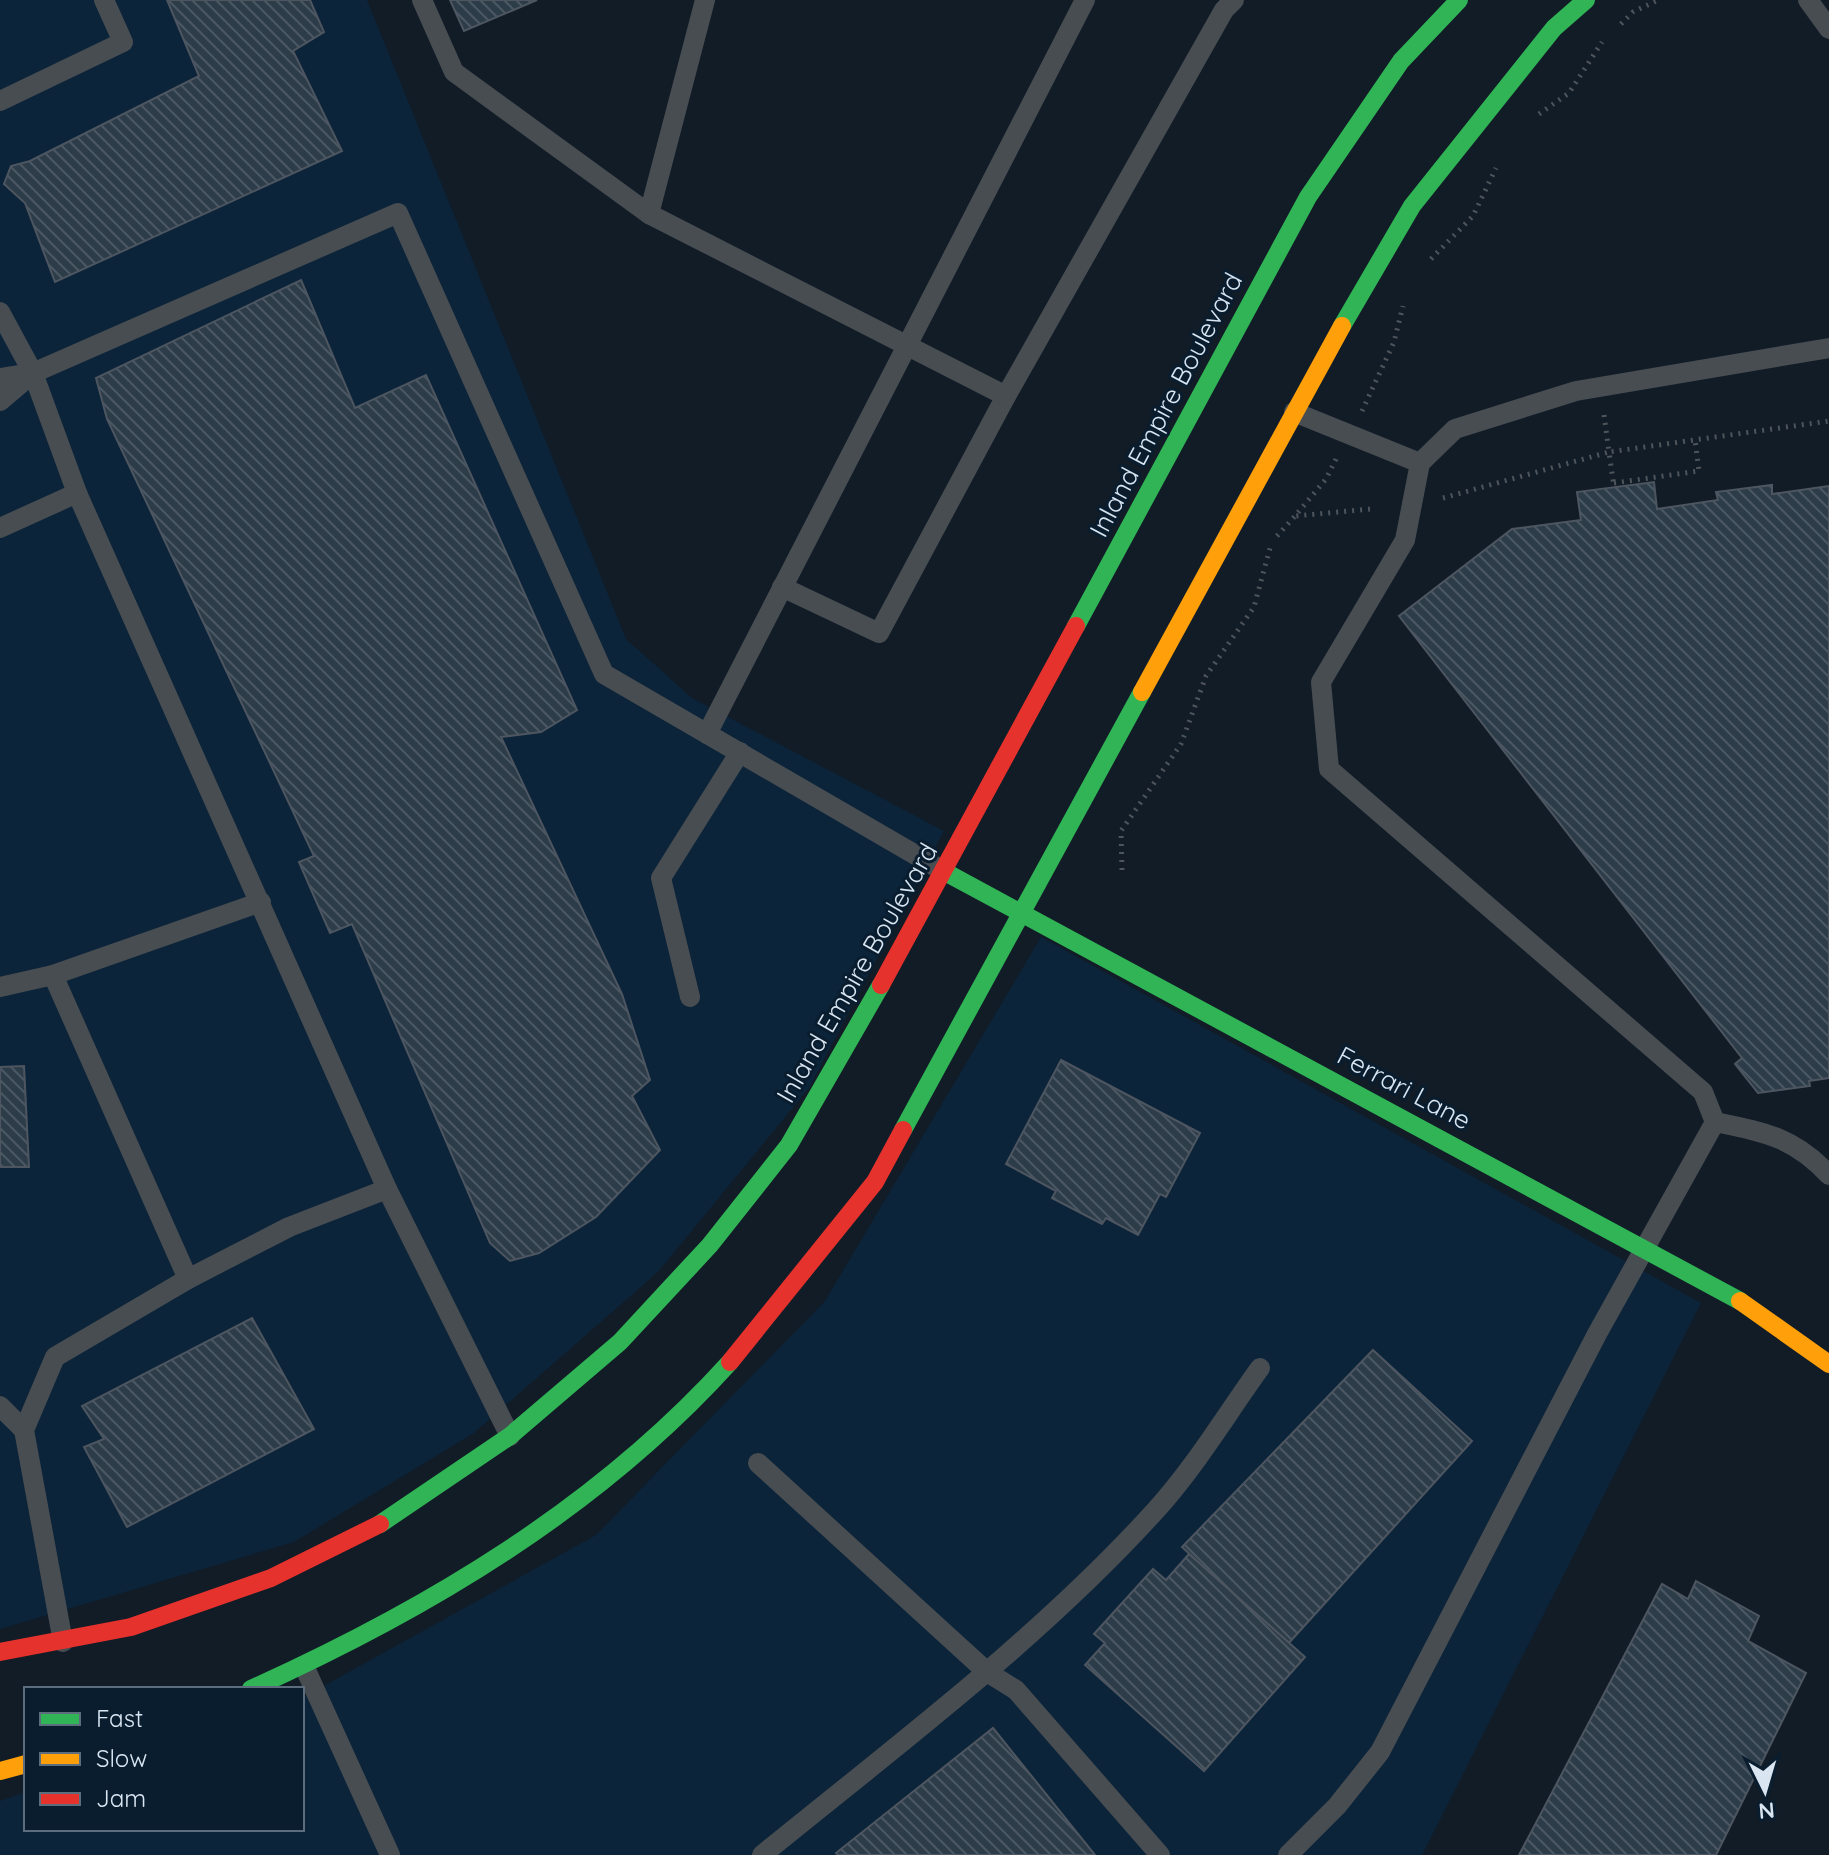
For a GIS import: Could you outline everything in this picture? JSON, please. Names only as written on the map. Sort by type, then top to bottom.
[{"type":"main road","name":"Inland Empire Boulevard","points":[[0,1652],[131,1627],[271,1578],[386,1521],[510,1436],[620,1342],[710,1245],[789,1145],[945,872],[1308,197],[1401,61],[1459,0]]},
{"type":"main road","points":[[256,1687],[304,1666],[425,1604],[562,1513],[691,1402],[780,1305],[875,1182],[1294,412],[1412,206],[1554,28],[1586,0]]},
{"type":"main road","name":"Ferrari Lane","points":[[945,872],[1725,1290],[1829,1364]]},
{"type":"main road","points":[[0,1771],[24,1765]]},
{"type":"lane","points":[[0,101],[123,42],[104,0]]},
{"type":"lane","points":[[422,0],[454,72],[649,214],[1006,396]]},
{"type":"lane","points":[[649,214],[705,0]]},
{"type":"lane","points":[[707,734],[1085,0]]},
{"type":"lane","points":[[1808,0],[1829,29]]},
{"type":"lane","points":[[782,587],[879,633],[1223,3]]},
{"type":"lane","points":[[0,378],[33,373],[398,213],[604,674],[945,872]]},
{"type":"lane","points":[[0,312],[33,373],[77,493],[387,1189],[510,1436]]},
{"type":"lane","points":[[1715,1122],[1703,1092],[1329,769],[1321,682],[1405,540],[1420,463],[1455,429],[1576,391],[1829,348]]},
{"type":"lane","points":[[0,401],[33,373]]},
{"type":"lane","points":[[1294,412],[1420,463]]},
{"type":"lane","points":[[0,528],[77,493]]},
{"type":"lane","points":[[690,997],[661,878],[740,752]]},
{"type":"lane","points":[[0,987],[53,975],[261,902]]},
{"type":"lane","points":[[53,975],[188,1279]]},
{"type":"lane","points":[[1715,1122],[1773,1134],[1809,1153],[1829,1175]]},
{"type":"lane","points":[[1288,1855],[1337,1806],[1380,1752],[1645,1247],[1715,1122]]},
{"type":"lane","points":[[63,1642],[24,1430],[55,1357],[188,1279],[289,1227],[387,1189]]},
{"type":"lane","points":[[762,1855],[987,1672],[1157,1509],[1260,1368]]},
{"type":"lane","points":[[0,1406],[24,1430]]},
{"type":"lane","points":[[758,1463],[987,1672],[1016,1690],[1160,1855]]},
{"type":"lane","points":[[304,1666],[390,1855]]},
{"type":"path","points":[[1533,118],[1569,93],[1603,41],[1633,12],[1658,0]]},
{"type":"path","points":[[1423,270],[1473,216],[1500,159]]},
{"type":"path","points":[[1122,870],[1121,831],[1181,744],[1206,676],[1247,619],[1262,586],[1266,559],[1273,542],[1326,479],[1385,365],[1404,302]]},
{"type":"path","points":[[1601,387],[1614,485],[1699,471],[1695,440]]},
{"type":"path","points":[[1441,498],[1609,452],[1829,421]]},
{"type":"path","points":[[1295,516],[1370,509]]},
{"type":"shaded area","points":[[0,0],[367,0],[626,639],[692,698],[944,831],[809,1088],[658,1272],[474,1433],[294,1542],[0,1629]]},
{"type":"shaded area","points":[[1041,937],[1701,1303],[1422,1855],[0,1855],[0,1801],[24,1793],[24,1831],[304,1831],[304,1697],[596,1535],[825,1301]]},
{"type":"building","points":[[167,0],[310,0],[324,32],[293,51],[342,151],[55,282],[25,203],[4,184],[11,166],[30,161],[199,76]]},
{"type":"building","points":[[450,0],[537,0],[464,31]]},
{"type":"building","points":[[301,280],[355,408],[426,375],[577,710],[541,732],[501,737],[622,994],[650,1080],[632,1096],[660,1150],[596,1217],[539,1253],[510,1261],[490,1243],[352,924],[330,933],[299,862],[314,856],[107,419],[96,378]]},
{"type":"building","points":[[1654,482],[1657,509],[1718,500],[1716,492],[1772,485],[1772,494],[1829,486],[1829,1078],[1809,1081],[1810,1086],[1758,1093],[1735,1064],[1742,1058],[1399,616],[1512,529],[1581,520],[1577,492]]},
{"type":"building","points":[[1061,1060],[1200,1133],[1166,1197],[1160,1194],[1138,1235],[1106,1218],[1102,1224],[1052,1198],[1056,1191],[1006,1164]]},
{"type":"building","points":[[24,1066],[29,1167],[0,1167],[0,1067]]},
{"type":"building","points":[[252,1318],[314,1429],[127,1527],[84,1447],[104,1439],[82,1406]]},
{"type":"building","points":[[1373,1350],[1472,1441],[1287,1645],[1182,1547]]},
{"type":"building","points":[[1189,1554],[1305,1657],[1204,1771],[1085,1665],[1105,1643],[1094,1634],[1153,1569],[1166,1580]]},
{"type":"building","points":[[1696,1581],[1759,1616],[1748,1641],[1806,1673],[1716,1855],[1519,1855],[1662,1584],[1688,1599]]},
{"type":"building","points":[[993,1728],[1095,1855],[836,1853]]},
{"type":"traffic: fast","points":[[1076,626],[1308,197],[1401,61],[1459,0]]},
{"type":"traffic: fast","points":[[1342,326],[1412,206],[1554,28],[1586,0]]},
{"type":"traffic: fast","points":[[903,1130],[1142,692]]},
{"type":"traffic: fast","points":[[945,872],[1740,1301]]},
{"type":"traffic: fast","points":[[380,1524],[510,1436],[620,1342],[710,1245],[789,1145],[881,985]]},
{"type":"traffic: fast","points":[[255,1687],[382,1625],[446,1589],[567,1509],[679,1415],[730,1362]]},
{"type":"traffic: slow","points":[[1142,692],[1342,326]]},
{"type":"traffic: slow","points":[[1740,1301],[1829,1364]]},
{"type":"traffic: slow","points":[[0,1771],[24,1765]]},
{"type":"traffic: jam","points":[[881,985],[1076,626]]},
{"type":"traffic: jam","points":[[730,1362],[875,1182],[903,1130]]},
{"type":"traffic: jam","points":[[0,1652],[131,1627],[271,1578],[380,1524]]}]
